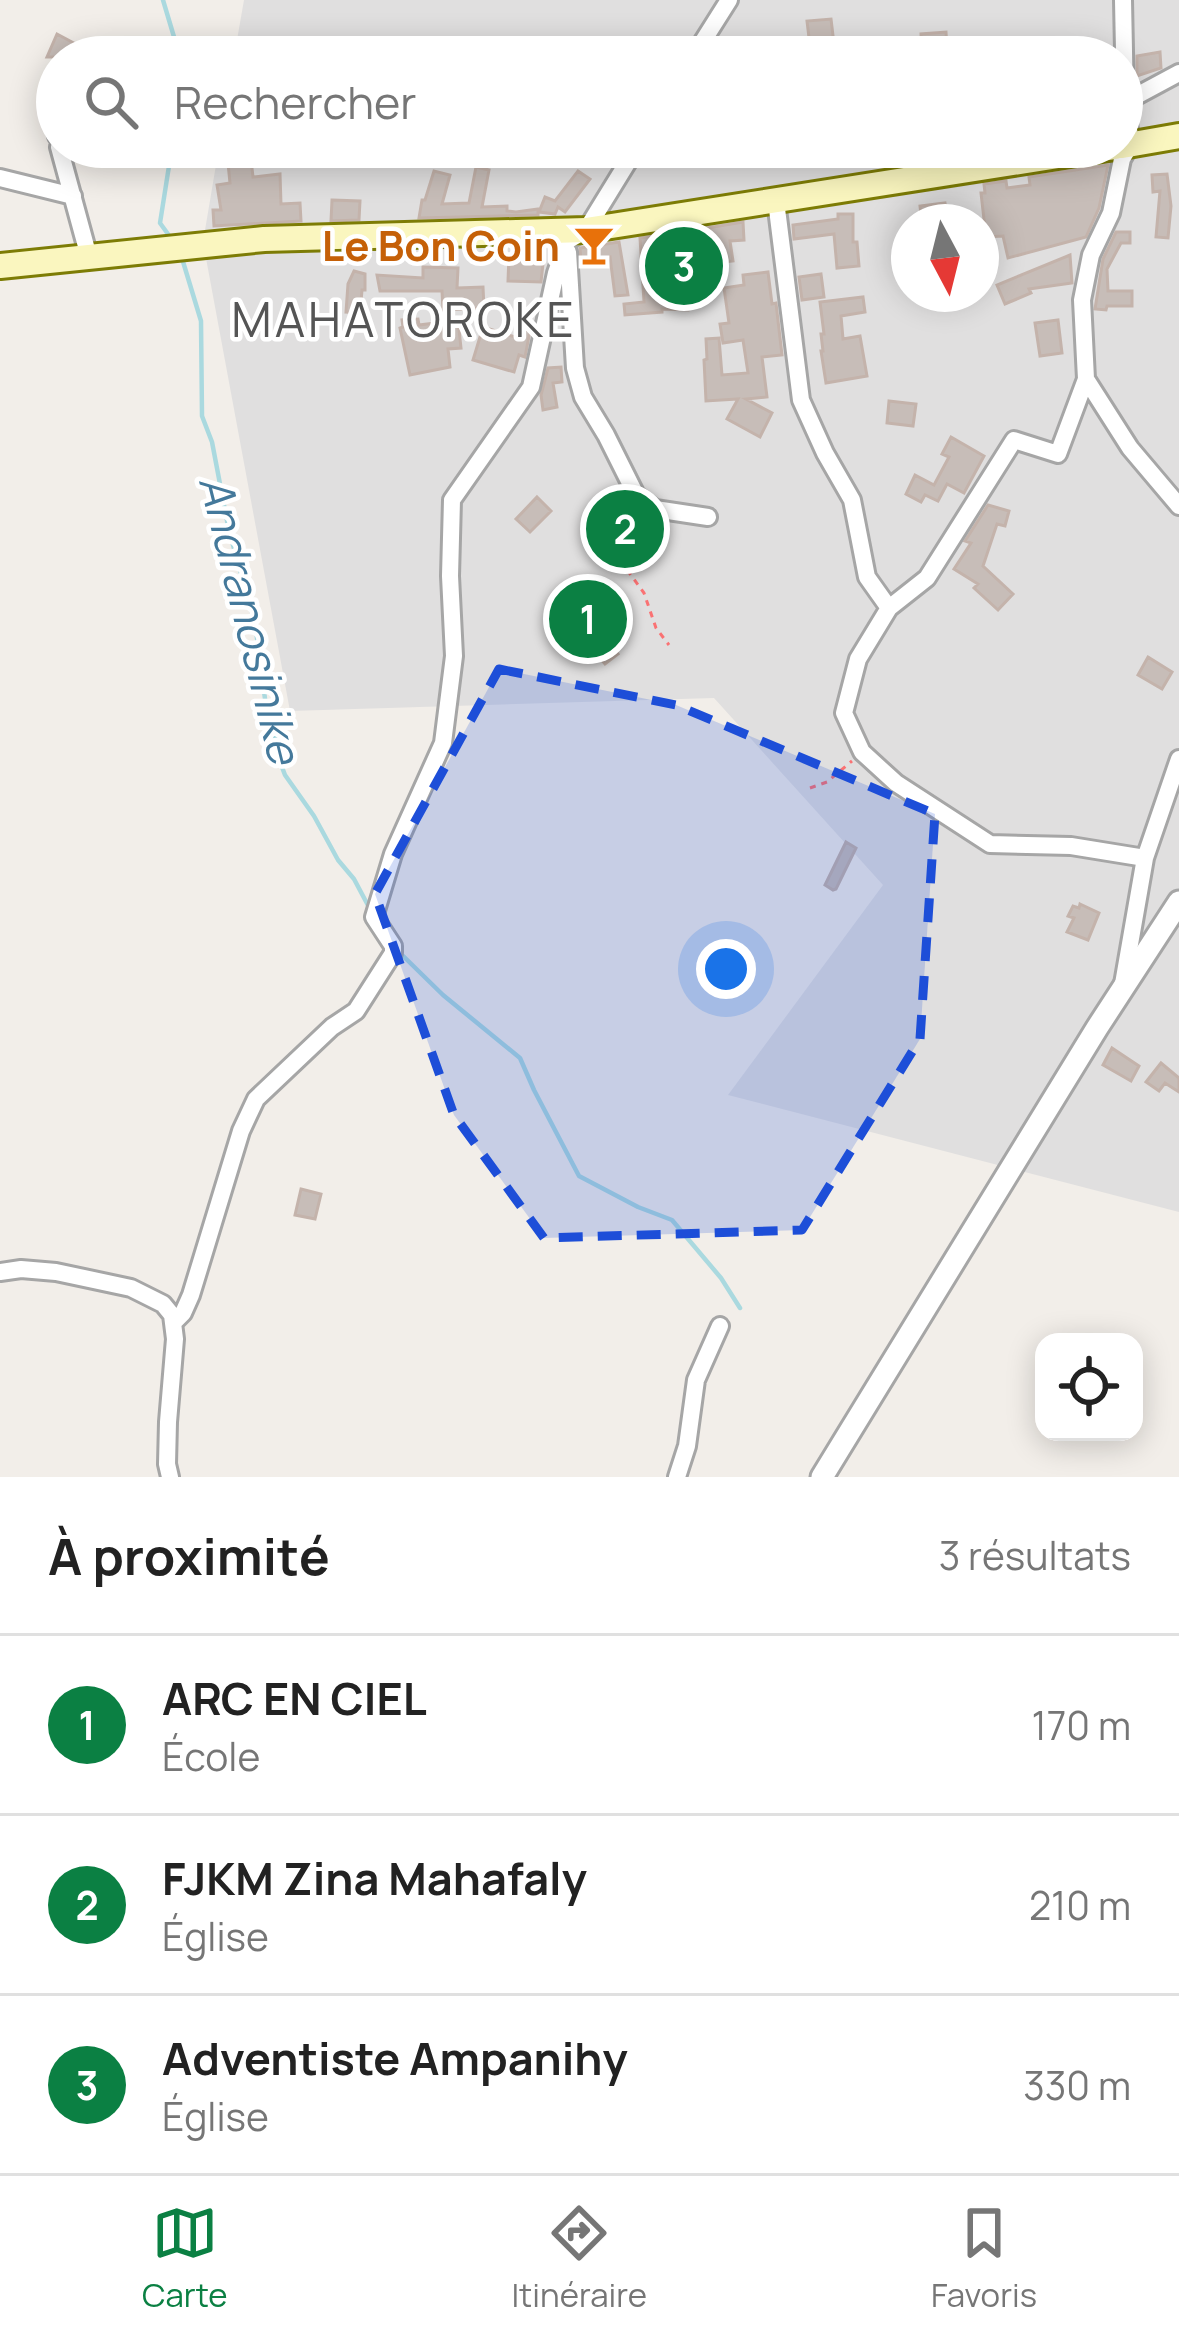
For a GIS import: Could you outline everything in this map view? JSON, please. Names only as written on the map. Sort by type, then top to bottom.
[{"type":"main road","points":[[1143,142],[1179,136]]},
{"type":"main road","points":[[0,266],[264,239],[577,236],[984,168]]},
{"type":"street","points":[[706,36],[729,0]]},
{"type":"street","points":[[1123,0],[1124,36]]},
{"type":"street","points":[[1143,93],[1179,73]]},
{"type":"street","points":[[64,168],[89,257]]},
{"type":"street","points":[[174,1322],[188,1306],[241,1131],[256,1099],[332,1027],[356,1011],[393,953],[374,917],[393,854],[443,742],[454,656],[452,500],[531,387],[556,273],[623,168]]},
{"type":"street","points":[[1119,168],[1111,213],[1091,255],[1082,300],[1086,379],[1058,454],[1014,440],[927,578],[890,608],[858,659],[844,713],[862,752],[896,783],[990,844],[1071,846],[1145,858]]},
{"type":"street","points":[[0,178],[73,196]]},
{"type":"street","points":[[776,201],[801,400],[852,500],[868,577],[890,608]]},
{"type":"street","points":[[577,236],[575,368],[583,398],[636,495],[655,509],[708,517]]},
{"type":"street","points":[[1086,379],[1130,448],[1179,506]]},
{"type":"street","points":[[1121,991],[1145,858],[1179,759]]},
{"type":"street","points":[[822,1477],[1179,902]]},
{"type":"street","points":[[0,1272],[40,1270],[130,1288],[163,1304],[174,1322],[176,1339],[167,1447],[170,1477]]},
{"type":"street","points":[[677,1477],[687,1446],[696,1380],[720,1327]]},
{"type":"path","points":[[655,509],[662,523],[660,536],[626,567],[669,645]]},
{"type":"path","points":[[809,788],[827,782],[862,752]]},
{"type":"highlighted area","points":[[499,669],[676,705],[935,814],[920,1039],[802,1230],[544,1238],[454,1115],[375,894]]},
{"type":"shaded area","points":[[244,0],[1179,0],[1179,1212],[728,1095],[883,885],[714,698],[290,711],[203,242],[215,168],[1143,168],[1143,36],[238,36]]},
{"type":"building","points":[[831,19],[833,36],[809,36],[807,21]]},
{"type":"building","points":[[1160,52],[1161,68],[1143,74],[1143,55]]},
{"type":"building","points":[[228,168],[252,168],[253,177],[280,174],[281,204],[300,203],[301,221],[214,226],[213,210],[221,210],[217,185],[230,183]]},
{"type":"building","points":[[476,168],[480,168],[489,170],[482,207],[507,206],[507,211],[516,212],[538,209],[538,215],[419,218],[434,171],[450,175],[442,204],[469,203]]},
{"type":"building","points":[[1107,168],[1099,208],[1086,237],[1008,258],[1003,236],[999,236],[999,204],[982,204],[981,193],[985,193],[984,184],[1030,185],[1029,177]]},
{"type":"building","points":[[578,171],[590,179],[565,212],[558,207],[555,214],[539,212],[545,197],[555,201]]},
{"type":"building","points":[[1167,174],[1168,238],[1156,237],[1160,191],[1153,192],[1152,175]]},
{"type":"building","points":[[332,200],[360,201],[359,220],[331,221]]},
{"type":"building","points":[[838,214],[853,214],[859,266],[837,268],[834,234],[794,239],[793,225],[838,219]]},
{"type":"building","points":[[743,222],[744,240],[730,241],[733,261],[712,263],[707,228]]},
{"type":"building","points":[[685,231],[691,281],[688,310],[625,315],[624,304],[644,302],[640,238]]},
{"type":"building","points":[[1116,232],[1130,232],[1130,243],[1121,243],[1107,269],[1108,291],[1132,291],[1132,306],[1095,309],[1103,259]]},
{"type":"building","points":[[619,242],[628,295],[615,296],[610,257],[581,262],[580,248]]},
{"type":"building","points":[[509,255],[544,255],[541,282],[508,281]]},
{"type":"building","points":[[1070,255],[1072,283],[1029,289],[1031,293],[1005,304],[999,284]]},
{"type":"building","points":[[423,267],[458,268],[457,288],[483,287],[484,308],[443,310],[442,291],[380,291],[377,275],[423,278]]},
{"type":"building","points":[[354,271],[365,274],[360,313],[346,312]]},
{"type":"building","points":[[768,272],[782,355],[762,357],[767,397],[746,399],[772,413],[760,437],[727,419],[738,399],[706,401],[704,360],[706,339],[719,338],[722,375],[748,373],[743,340],[723,343],[720,324],[729,323],[724,288],[744,285],[743,275]]},
{"type":"building","points":[[821,274],[824,297],[802,300],[799,277]]},
{"type":"building","points":[[863,297],[865,312],[841,316],[843,339],[860,336],[867,376],[826,383],[820,302]]},
{"type":"building","points":[[443,315],[458,320],[461,348],[448,349],[450,367],[410,375],[402,320],[418,319],[419,325],[443,322]]},
{"type":"building","points":[[1058,320],[1062,353],[1040,356],[1035,323]]},
{"type":"building","points":[[483,327],[515,337],[518,328],[530,331],[525,357],[519,355],[514,372],[473,360]]},
{"type":"building","points":[[561,367],[562,382],[553,383],[557,407],[543,410],[541,395],[548,368]]},
{"type":"building","points":[[889,401],[916,404],[913,426],[887,423]]},
{"type":"building","points":[[951,437],[984,456],[964,493],[947,484],[938,501],[925,495],[921,502],[906,494],[915,475],[934,485],[949,457],[942,454]]},
{"type":"building","points":[[537,497],[551,511],[530,532],[516,519]]},
{"type":"building","points":[[620,503],[652,535],[632,556],[600,527]]},
{"type":"building","points":[[988,505],[1009,511],[1005,526],[997,524],[983,566],[1013,594],[998,610],[974,588],[978,584],[954,569]]},
{"type":"building","points":[[585,603],[618,654],[605,664],[566,617]]},
{"type":"building","points":[[1148,657],[1172,672],[1162,689],[1138,675]]},
{"type":"building","points":[[846,842],[856,848],[833,890],[825,885]]},
{"type":"building","points":[[1080,904],[1099,913],[1088,940],[1067,932],[1074,918],[1068,916]]},
{"type":"building","points":[[1112,1048],[1139,1066],[1131,1081],[1103,1065]]},
{"type":"building","points":[[1161,1063],[1179,1078],[1179,1092],[1165,1083],[1159,1091],[1146,1082]]},
{"type":"building","points":[[301,1189],[321,1194],[315,1219],[295,1215]]},
{"type":"waterway","name":"Andranosinike","points":[[163,0],[174,36]]},
{"type":"waterway","name":"Andranosinike","points":[[169,168],[160,223],[173,241]]},
{"type":"waterway","name":"Andranosinike","points":[[181,255],[201,321],[202,416],[255,623],[277,754],[285,775],[371,911]]},
{"type":"waterway","name":"Andranosinike","points":[[398,951],[520,1058],[579,1176],[672,1220],[740,1308]]},
{"type":"place","name":"Le Bon Coin","points":[[594,245]]},
{"type":"place","name":"Adventiste Ampanihy","points":[[684,266]]},
{"type":"place","name":"FJKM Zina Mahafaly","points":[[625,529]]},
{"type":"place","name":"ARC EN CIEL","points":[[588,619]]},
{"type":"district","name":"MAHATOROKE","points":[[404,318]]}]
